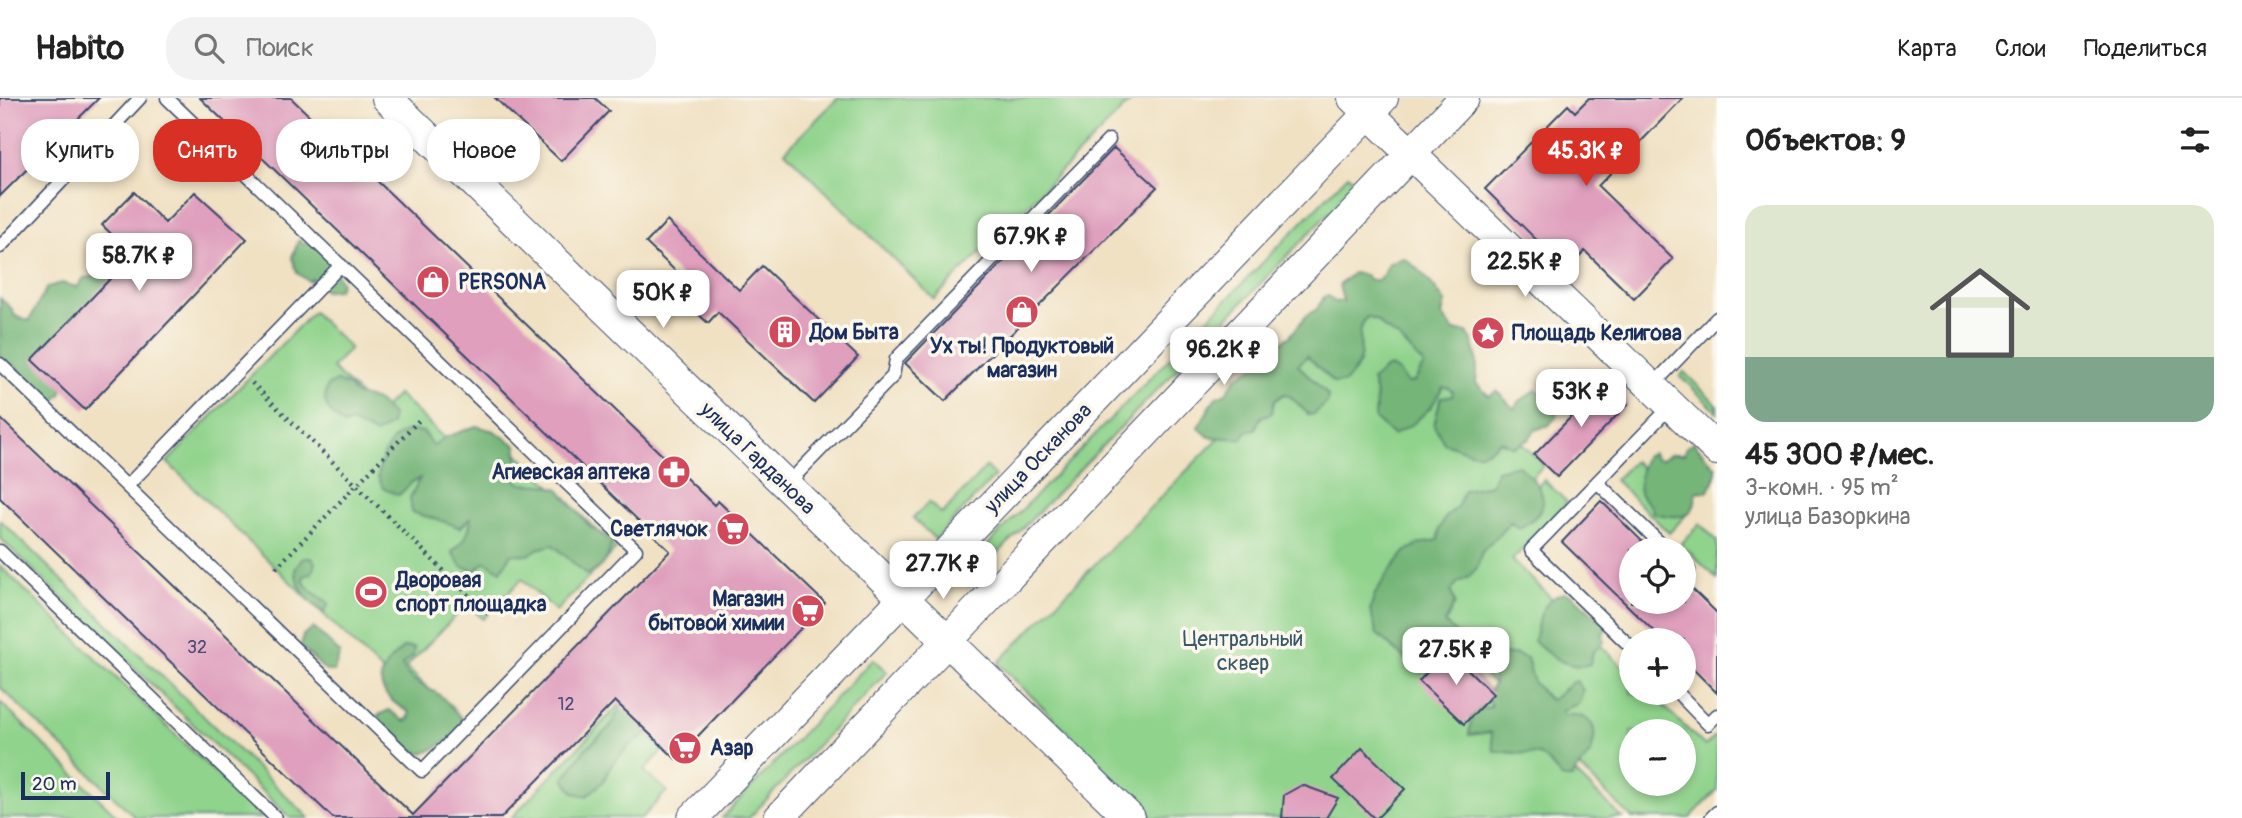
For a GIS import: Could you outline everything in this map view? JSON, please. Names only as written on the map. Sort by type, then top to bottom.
[{"type":"street","name":"улица Гарданова","points":[[387,98],[1130,818]]},
{"type":"street","points":[[779,818],[1464,98]]},
{"type":"street","points":[[1368,103],[1411,153],[1717,450]]},
{"type":"street","name":"улица Осканова","points":[[693,818],[904,599],[1368,103]]},
{"type":"lane","points":[[0,247],[140,98]]},
{"type":"lane","points":[[0,364],[422,771],[636,550],[167,98]]},
{"type":"lane","points":[[786,485],[893,376],[896,359],[1109,140]]},
{"type":"lane","points":[[127,486],[341,265]]},
{"type":"lane","points":[[1619,635],[1531,550],[1597,482],[1717,318]]},
{"type":"lane","points":[[1597,482],[1654,537]]},
{"type":"lane","points":[[0,551],[276,818]]},
{"type":"lane","points":[[1690,705],[1708,724],[1717,715]]},
{"type":"lane","points":[[1711,818],[1717,812]]},
{"type":"path","points":[[239,370],[488,614]]},
{"type":"path","points":[[276,569],[422,418]]},
{"type":"green space","points":[[838,98],[1134,98],[934,299],[785,151]]},
{"type":"green space","points":[[1348,175],[1357,184],[984,568],[974,559]]},
{"type":"green space","points":[[299,240],[304,244],[321,243],[341,283],[338,290],[324,291],[316,280],[311,279],[310,282],[297,273],[292,257]]},
{"type":"green space","points":[[106,250],[115,250],[118,255],[138,265],[62,385],[62,393],[56,399],[46,400],[32,388],[32,380],[18,378],[14,374],[18,368],[0,360],[0,298],[12,309],[15,316],[29,321],[47,287],[62,283],[77,287],[84,278],[93,277],[100,268],[100,258]]},
{"type":"green space","points":[[1404,258],[1416,267],[1445,302],[1442,315],[1454,331],[1467,332],[1476,357],[1476,383],[1489,396],[1497,391],[1514,409],[1520,401],[1536,390],[1553,400],[1557,416],[1549,425],[1535,430],[1528,440],[1514,447],[1500,441],[1485,452],[1466,451],[1444,443],[1434,425],[1441,397],[1452,396],[1453,392],[1443,387],[1431,407],[1414,423],[1393,435],[1375,419],[1376,395],[1372,380],[1384,369],[1391,367],[1400,373],[1407,383],[1414,382],[1424,365],[1400,339],[1378,321],[1367,317],[1361,329],[1361,353],[1357,368],[1345,383],[1334,383],[1307,356],[1298,365],[1328,395],[1327,403],[1314,414],[1309,415],[1291,397],[1284,394],[1274,401],[1272,413],[1261,417],[1255,429],[1247,431],[1242,439],[1209,437],[1198,427],[1216,397],[1226,393],[1237,377],[1267,358],[1307,315],[1317,309],[1324,297],[1329,296],[1334,302],[1343,301],[1339,285],[1353,273],[1365,275],[1370,280],[1379,280],[1388,264]]},
{"type":"green space","name":"Центральный сквер","points":[[1363,291],[1544,465],[1405,609],[1622,818],[1154,818],[998,663]]},
{"type":"green space","points":[[313,312],[350,348],[332,368],[379,413],[398,394],[465,458],[493,430],[616,549],[556,611],[522,579],[483,619],[467,604],[406,667],[454,714],[399,726],[418,706],[167,462]]},
{"type":"green space","points":[[1684,372],[1717,405],[1717,412],[1680,376]]},
{"type":"green space","points":[[337,381],[349,386],[355,394],[378,401],[392,415],[391,425],[375,434],[351,422],[344,425],[327,408],[325,398],[328,385]]},
{"type":"green space","points":[[476,426],[494,431],[517,446],[517,464],[508,473],[521,484],[559,489],[590,527],[612,540],[602,566],[587,575],[553,545],[537,549],[529,555],[511,554],[501,571],[485,562],[475,571],[461,566],[452,552],[466,537],[471,517],[460,528],[412,512],[410,498],[420,478],[399,495],[384,489],[378,477],[380,468],[386,450],[397,437],[413,431],[423,432],[433,446],[444,438]]},
{"type":"green space","points":[[1693,442],[1716,468],[1711,487],[1707,492],[1696,492],[1693,509],[1683,516],[1653,513],[1639,487],[1645,457],[1653,453],[1655,458],[1660,460],[1671,454],[1684,454],[1686,447]]},
{"type":"green space","points":[[1634,461],[1688,513],[1669,533],[1615,480]]},
{"type":"green space","points":[[1518,465],[1538,486],[1543,500],[1542,507],[1536,516],[1519,529],[1511,522],[1482,552],[1477,568],[1451,591],[1455,603],[1445,623],[1462,641],[1466,651],[1466,664],[1452,650],[1434,652],[1424,661],[1410,663],[1377,634],[1370,611],[1374,596],[1405,552],[1419,544],[1438,540],[1439,529],[1446,517],[1458,506],[1464,490],[1491,485],[1497,470]]},
{"type":"green space","points":[[986,467],[995,476],[935,539],[913,518],[929,502],[942,514]]},
{"type":"green space","points":[[1544,480],[1567,502],[1512,560],[1619,663],[1619,705],[1662,705],[1677,719],[1619,719],[1619,796],[1696,796],[1696,737],[1705,746],[1717,734],[1717,790],[1690,818],[1632,818],[1417,610]]},
{"type":"green space","points":[[0,520],[309,818],[290,818],[0,538]]},
{"type":"green space","points":[[1700,524],[1717,541],[1717,579],[1696,559],[1696,537],[1688,537]]},
{"type":"green space","points":[[303,558],[312,558],[315,563],[312,573],[304,576],[303,581],[310,590],[329,603],[324,613],[308,599],[298,583],[295,569]]},
{"type":"green space","points":[[0,566],[262,818],[136,818],[0,687]]},
{"type":"green space","points":[[728,591],[637,724],[663,750],[644,771],[667,791],[642,818],[511,818]]},
{"type":"green space","points":[[1564,593],[1572,595],[1607,626],[1603,634],[1604,642],[1593,652],[1590,664],[1582,666],[1566,663],[1552,656],[1534,641],[1545,606],[1550,600]]},
{"type":"green space","points":[[314,628],[340,653],[334,671],[326,671],[301,647],[303,635]]},
{"type":"green space","points":[[404,647],[414,648],[413,656],[402,665],[409,675],[441,697],[463,720],[447,741],[422,754],[391,739],[377,716],[389,710],[405,722],[410,719],[409,712],[388,697],[381,681],[386,665]]},
{"type":"green space","points":[[1515,654],[1527,658],[1534,683],[1550,700],[1576,681],[1583,690],[1579,703],[1562,711],[1564,715],[1587,719],[1594,732],[1590,753],[1572,778],[1562,778],[1547,760],[1539,755],[1494,751],[1491,732],[1469,735],[1473,707],[1492,706],[1487,696],[1494,684],[1492,667],[1498,655]]},
{"type":"green space","points":[[873,659],[887,672],[749,818],[722,818]]},
{"type":"green space","points":[[624,700],[656,715],[647,733],[628,747],[612,764],[603,782],[587,796],[574,793],[564,779],[585,749],[610,727]]},
{"type":"green space","points":[[0,702],[119,818],[0,818]]},
{"type":"building","points":[[0,98],[99,98],[78,119],[21,119],[21,175],[0,196]]},
{"type":"building","points":[[200,98],[291,98],[313,119],[276,119],[276,171],[262,158],[262,119],[222,119]]},
{"type":"building","points":[[495,98],[595,98],[609,111],[561,161],[540,141],[540,119],[517,119]]},
{"type":"building","points":[[1589,98],[1683,98],[1598,186],[1673,259],[1634,299],[1585,251],[1567,270],[1485,189],[1568,105],[1575,112]]},
{"type":"building","points":[[1114,148],[1157,187],[945,401],[905,363]]},
{"type":"building","points":[[287,182],[378,182],[714,505],[718,501],[825,603],[676,759],[615,701],[501,818],[333,818],[0,498],[0,418],[413,815],[670,551]]},
{"type":"building","points":[[134,192],[165,223],[195,192],[247,239],[85,410],[32,360],[133,255],[102,225]]},
{"type":"building","name":"Дом Быта","points":[[667,221],[739,290],[762,266],[858,357],[814,403],[718,312],[708,323],[675,293],[686,281],[646,243]]},
{"type":"building","points":[[1605,382],[1628,404],[1557,477],[1534,455]]},
{"type":"building","points":[[1601,501],[1638,537],[1619,537],[1619,597],[1562,542]]},
{"type":"building","points":[[1696,593],[1717,613],[1717,693],[1696,672],[1696,628],[1651,628],[1636,614],[1696,614]]},
{"type":"building","points":[[1448,650],[1493,694],[1464,724],[1419,681]]},
{"type":"building","points":[[1362,748],[1405,789],[1377,818],[1333,779]]},
{"type":"building","points":[[1302,785],[1338,798],[1326,818],[1282,818],[1284,795]]},
{"type":"place","name":"PERSONA","points":[[433,282]]},
{"type":"place","name":"Ух ты! Продуктовый магазин","points":[[1022,312]]},
{"type":"place","name":"Дом Быта","points":[[785,332]]},
{"type":"place","name":"Площадь Келигова","points":[[1488,333]]},
{"type":"place","name":"Агиевская аптека","points":[[674,472]]},
{"type":"place","name":"Светлячок","points":[[733,529]]},
{"type":"place","name":"Дворовая спорт площадка","points":[[371,592]]},
{"type":"place","name":"Магазин бытовой химии","points":[[808,611]]},
{"type":"place","name":"Азар","points":[[685,748]]}]
